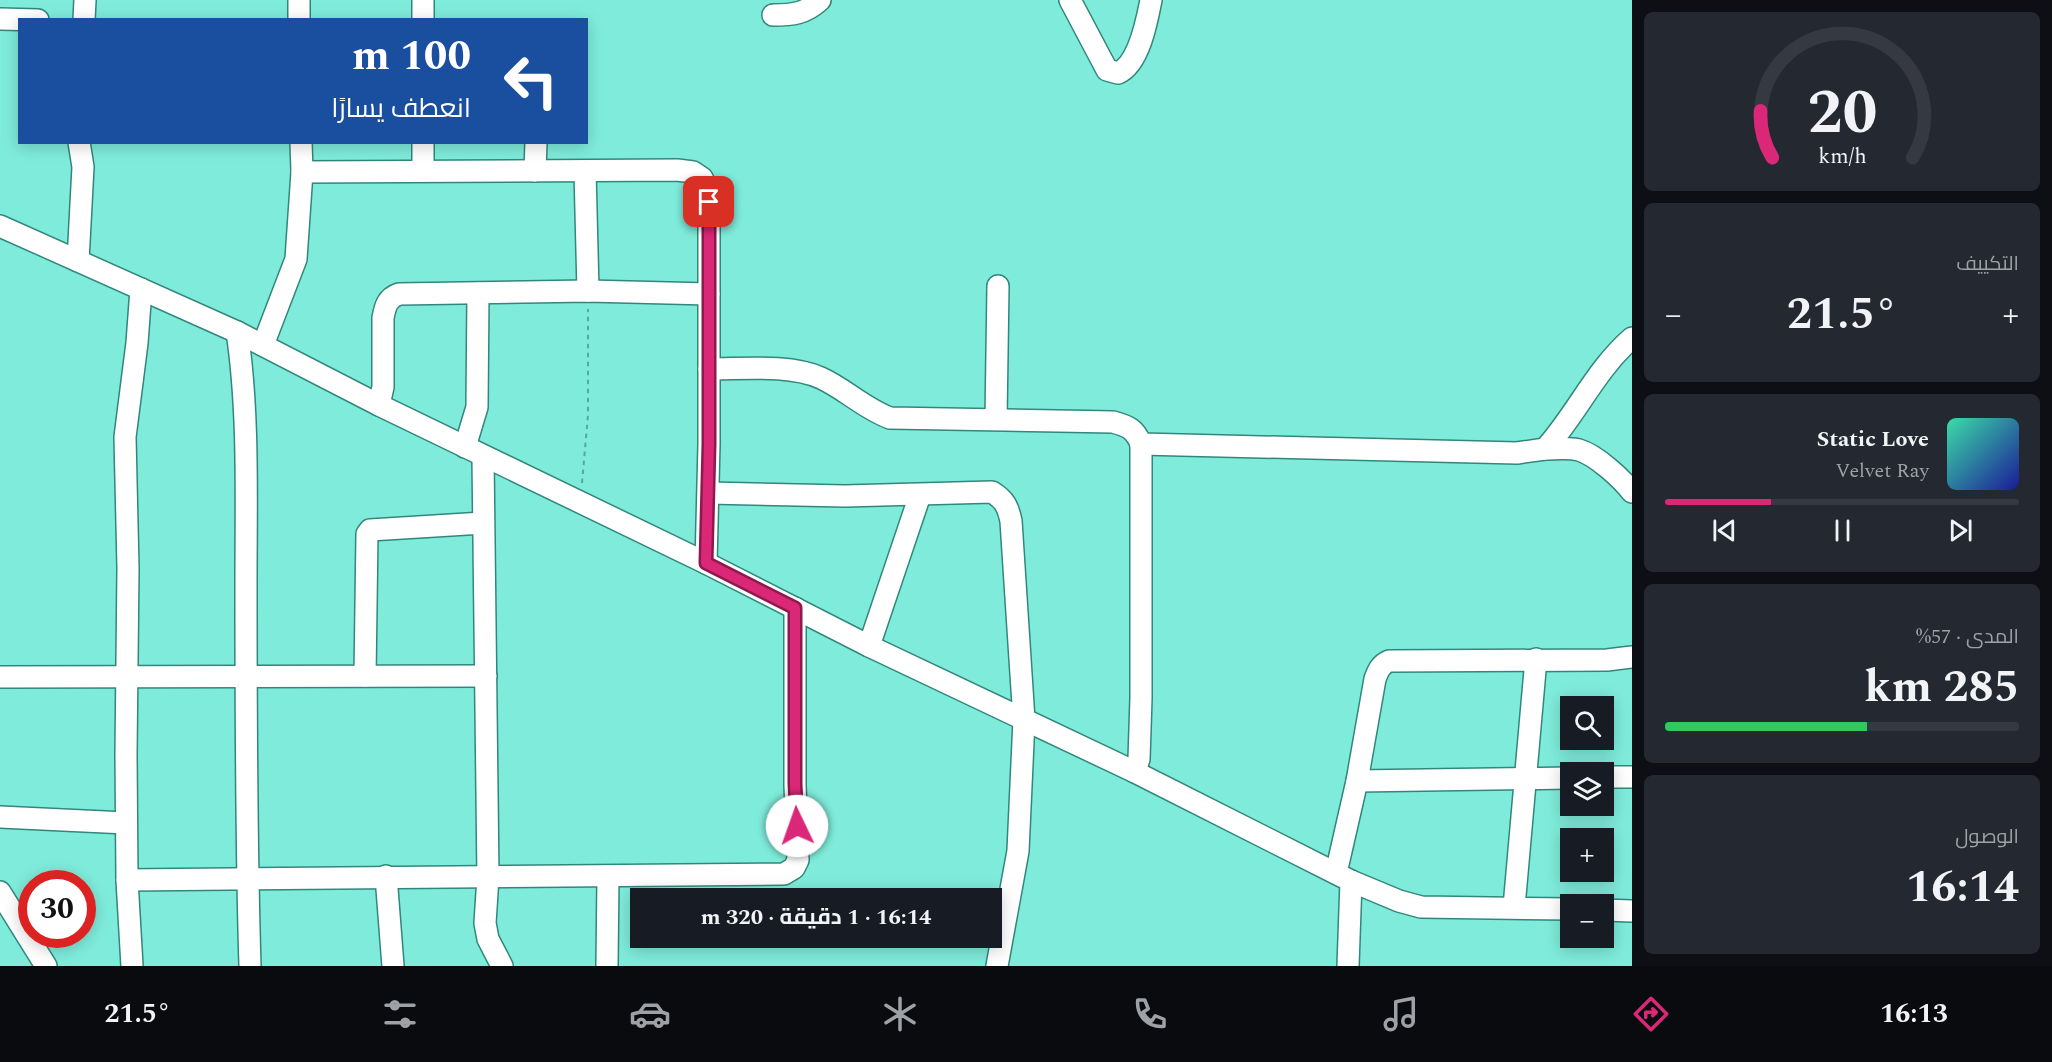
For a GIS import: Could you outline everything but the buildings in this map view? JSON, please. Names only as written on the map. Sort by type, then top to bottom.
[{"type":"street","points":[[299,0],[299,18]]},
{"type":"street","points":[[423,0],[423,18]]},
{"type":"street","points":[[773,15],[796,15],[812,8],[820,0]]},
{"type":"street","points":[[1070,0],[1107,70],[1118,73],[1124,71],[1139,45],[1151,0]]},
{"type":"street","points":[[0,18],[18,19]]},
{"type":"street","points":[[78,261],[82,167],[79,144]]},
{"type":"street","points":[[263,345],[296,259],[302,172],[301,144]]},
{"type":"street","points":[[423,144],[423,171]]},
{"type":"street","points":[[535,171],[536,144]]},
{"type":"street","points":[[585,171],[588,291]]},
{"type":"street","points":[[302,172],[677,171],[693,172],[702,178],[707,188],[709,202],[709,493],[706,563]]},
{"type":"street","points":[[0,226],[237,332],[474,452],[706,563],[869,646],[1135,772],[1344,877],[1399,901],[1421,907],[1560,909]]},
{"type":"street","points":[[996,419],[998,286]]},
{"type":"street","points":[[132,966],[126,823],[128,568],[125,437],[137,343],[141,289]]},
{"type":"street","points":[[379,405],[383,387],[383,318],[388,300],[399,294],[588,291],[709,294]]},
{"type":"street","points":[[478,293],[477,407],[474,452],[483,523],[488,877],[485,923],[488,939],[502,966]]},
{"type":"street","points":[[237,332],[243,409],[247,878],[250,966]]},
{"type":"street","points":[[1545,449],[1561,432],[1590,388],[1632,338]]},
{"type":"street","points":[[709,369],[787,370],[808,373],[835,385],[877,413],[890,418],[1113,422],[1133,429],[1141,444],[1141,708],[1139,759],[1135,772]]},
{"type":"street","points":[[1141,444],[1517,453],[1545,449],[1573,449],[1584,452],[1617,476],[1632,492]]},
{"type":"street","points":[[709,493],[920,495],[992,492],[1002,498],[1008,507],[1011,521],[1024,720],[1018,851],[997,966]]},
{"type":"street","points":[[869,646],[920,495]]},
{"type":"street","points":[[364,676],[367,534],[370,530],[483,523]]},
{"type":"street","points":[[127,880],[784,874],[797,865],[795,608]]},
{"type":"street","points":[[1348,966],[1344,877],[1357,781],[1375,680],[1381,666],[1389,661],[1607,660],[1632,657]]},
{"type":"street","points":[[1514,907],[1536,659]]},
{"type":"street","points":[[0,677],[486,676]]},
{"type":"street","points":[[1614,777],[1632,777]]},
{"type":"street","points":[[1357,781],[1560,778]]},
{"type":"street","points":[[0,817],[126,823]]},
{"type":"street","points":[[386,876],[393,966]]},
{"type":"street","points":[[607,966],[608,876]]},
{"type":"street","points":[[0,892],[46,966]]},
{"type":"street","points":[[1614,910],[1632,910]]},
{"type":"path","points":[[579,502],[588,415],[588,291]]},
{"type":"route","points":[[709,202],[709,493],[706,563],[795,608],[797,826]]}]
